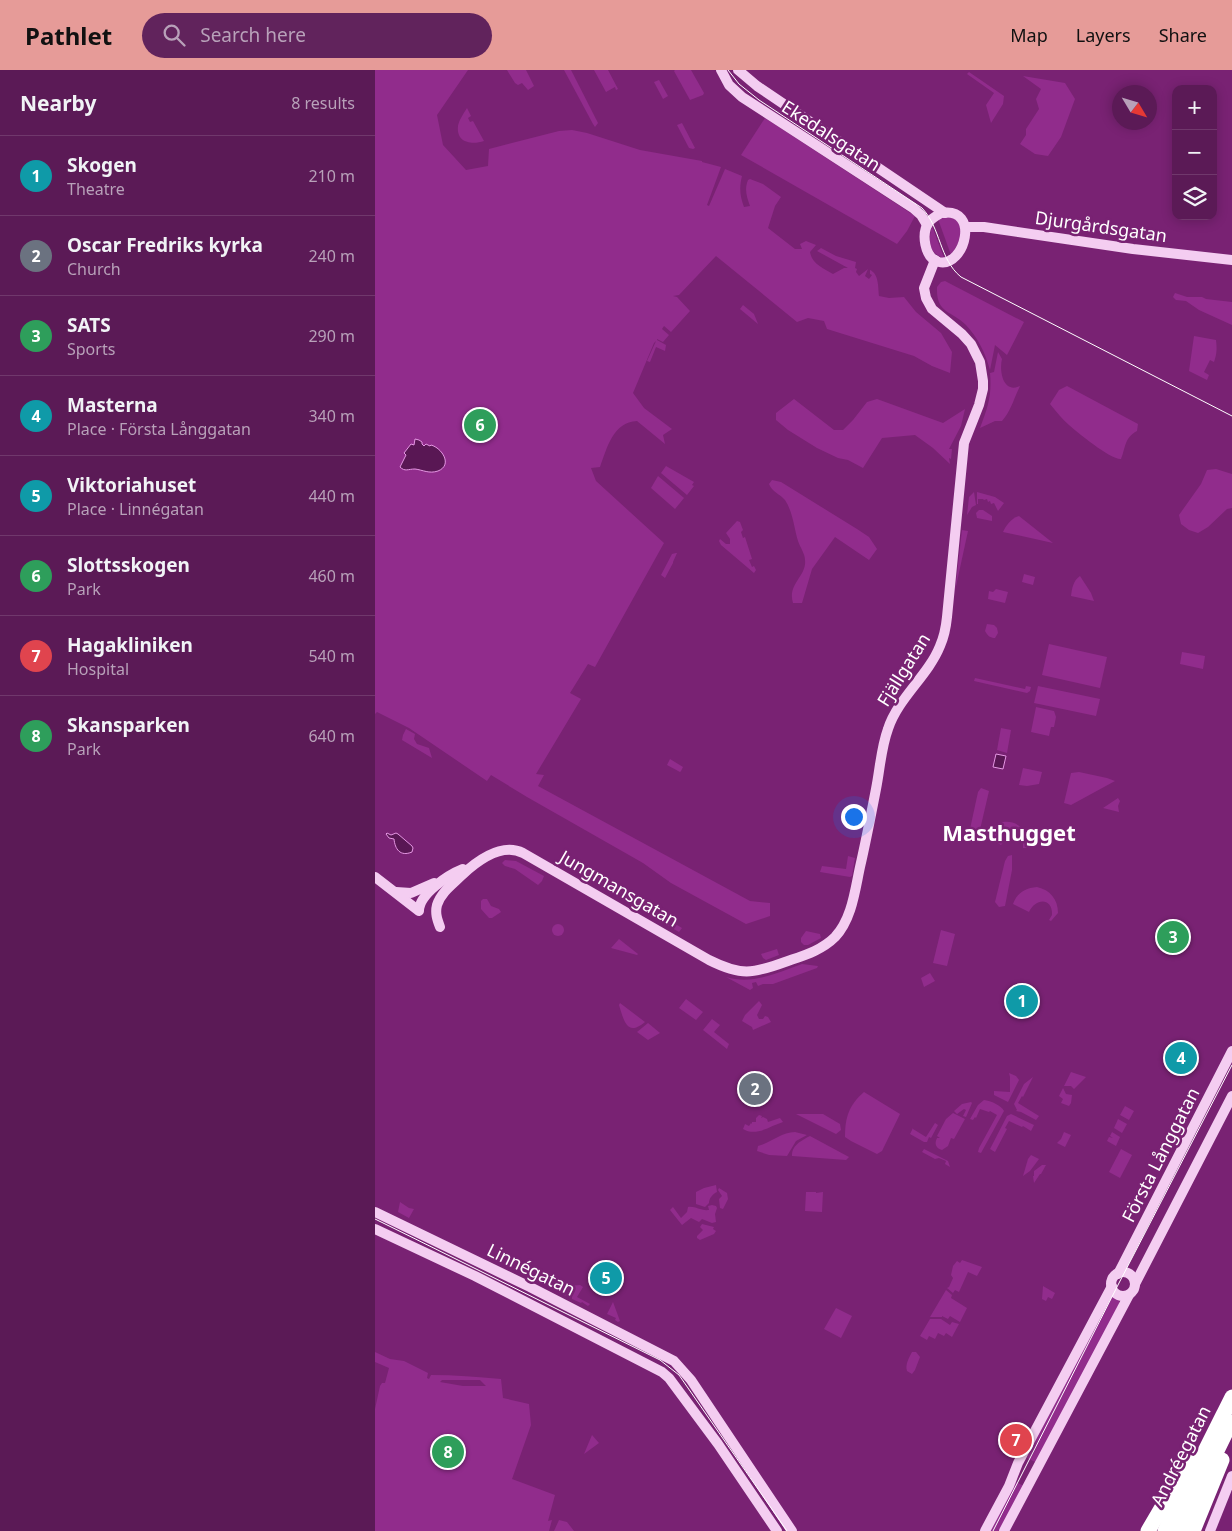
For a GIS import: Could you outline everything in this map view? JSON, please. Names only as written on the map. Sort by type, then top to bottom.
[{"type":"highway","name":"Andréegatan","points":[[1165,1531],[1232,1397]]},
{"type":"highway","name":"Andréegatan","points":[[1178,1531],[1232,1419]]},
{"type":"highway","points":[[1193,1531],[1232,1432]]},
{"type":"highway","points":[[1148,1531],[1182,1473],[1197,1451],[1210,1439]]},
{"type":"street","name":"Ekedalsgatan","points":[[721,70],[729,85],[742,97],[913,208],[921,215],[927,225]]},
{"type":"street","name":"Ekedalsgatan","points":[[738,70],[750,81],[945,213]]},
{"type":"street","points":[[945,213],[957,215],[966,227],[965,239],[958,253],[947,261],[941,262],[935,260],[927,250],[925,238],[927,225],[934,217],[945,213]]},
{"type":"street","name":"Djurgårdsgatan","points":[[966,227],[984,227],[1133,249],[1232,260]]},
{"type":"street","name":"Fjällgatan","points":[[754,972],[816,950],[831,940],[844,925],[856,887],[889,727],[899,708],[935,657],[943,640],[964,443],[979,405],[983,381],[980,362],[971,344],[932,309],[926,298],[924,288],[935,260]]},
{"type":"street","name":"Jungmansgatan","points":[[393,891],[411,893],[438,889],[461,869],[472,866],[499,851],[512,849],[519,851],[722,966],[743,972],[754,972]]},
{"type":"street","points":[[375,877],[418,909],[427,894],[450,880]]},
{"type":"street","points":[[438,889],[439,900],[436,912],[437,920],[441,927]]},
{"type":"street","name":"Första Långgatan","points":[[985,1531],[1009,1486],[1018,1463],[1113,1279],[1118,1274],[1232,1051]]},
{"type":"street","name":"Första Långgatan","points":[[1004,1531],[1129,1295],[1134,1290],[1135,1284],[1232,1096]]},
{"type":"street","name":"Linnégatan","points":[[375,1212],[530,1287],[674,1361],[691,1380],[791,1531]]},
{"type":"street","name":"Linnégatan","points":[[375,1229],[475,1276],[663,1372],[718,1444],[777,1531]]},
{"type":"street","points":[[1118,1274],[1124,1272],[1129,1274],[1134,1278],[1135,1284]]},
{"type":"street","points":[[1111,1286],[1119,1296],[1129,1295]]},
{"type":"street","points":[[1210,1531],[1232,1476]]},
{"type":"shaded area","points":[[375,70],[468,70],[437,115],[443,145],[466,170],[488,166],[489,149],[559,131],[572,130],[640,150],[702,161],[721,167],[707,205],[709,206],[725,169],[742,176],[740,192],[744,207],[750,206],[746,190],[748,180],[763,184],[781,197],[775,206],[768,228],[795,249],[802,249],[800,244],[806,241],[816,245],[810,252],[813,260],[833,274],[848,268],[817,251],[821,248],[836,256],[856,262],[855,268],[859,276],[868,269],[865,276],[869,279],[872,275],[870,270],[873,272],[877,281],[879,296],[889,298],[904,297],[916,312],[941,333],[952,352],[950,373],[914,356],[827,329],[824,321],[808,318],[797,322],[716,256],[679,295],[673,296],[677,297],[690,311],[671,332],[664,326],[662,329],[669,335],[663,342],[657,340],[666,345],[665,351],[656,347],[650,362],[647,361],[656,341],[654,343],[633,393],[644,408],[672,429],[663,435],[665,444],[637,421],[629,422],[622,426],[612,437],[600,467],[591,468],[596,481],[664,543],[595,667],[588,664],[570,693],[581,699],[536,774],[544,775],[538,786],[750,901],[770,903],[770,916],[746,924],[671,883],[643,863],[491,775],[487,781],[409,728],[377,712],[375,714]]},
{"type":"shaded area","points":[[507,70],[526,70],[534,86],[528,90],[522,83],[518,85]]},
{"type":"shaded area","points":[[564,70],[571,70],[598,123],[595,127],[593,124]]},
{"type":"shaded area","points":[[594,70],[608,70],[618,89],[616,90],[615,87],[606,92]]},
{"type":"shaded area","points":[[675,70],[691,70],[704,93],[703,95],[690,100]]},
{"type":"shaded area","points":[[969,72],[1004,96],[1003,104],[991,123],[986,105],[994,93],[967,74]]},
{"type":"shaded area","points":[[1023,76],[1065,83],[1075,99],[1061,137],[1048,156],[1035,154],[1020,144],[1026,135],[1026,129],[1039,109],[1036,99],[1041,89]]},
{"type":"shaded area","points":[[659,80],[668,96],[663,99],[654,82]]},
{"type":"shaded area","points":[[467,108],[471,116],[468,118],[470,122],[473,121],[484,141],[470,142],[462,139],[460,136],[458,126]]},
{"type":"shaded area","points":[[765,118],[915,216],[897,244],[741,155]]},
{"type":"shaded area","points":[[682,123],[695,148],[693,149],[689,148],[677,125]]},
{"type":"shaded area","points":[[951,216],[959,222],[962,237],[951,255],[938,219]]},
{"type":"shaded area","points":[[932,226],[944,258],[935,253],[930,245]]},
{"type":"shaded area","points":[[945,281],[1024,322],[1007,355],[995,345],[990,370],[978,340],[966,325],[945,310],[939,302],[937,287],[941,282]]},
{"type":"shaded area","points":[[1175,293],[1187,297],[1202,297],[1232,302],[1232,325],[1199,310],[1186,301],[1176,300],[1173,297]]},
{"type":"shaded area","points":[[743,305],[754,314],[758,324],[740,309]]},
{"type":"shaded area","points":[[1194,336],[1216,340],[1217,351],[1214,362],[1210,360],[1204,372],[1209,375],[1207,380],[1189,371]]},
{"type":"shaded area","points":[[998,352],[1002,359],[1003,380],[1010,387],[1020,386],[1010,409],[1002,421],[995,421],[980,428],[989,401],[990,373],[994,372]]},
{"type":"shaded area","points":[[1067,386],[1138,424],[1137,431],[1126,443],[1121,459],[1102,451],[1086,439],[1066,423],[1050,404],[1059,390]]},
{"type":"shaded area","points":[[794,399],[834,430],[843,430],[867,402],[877,399],[943,423],[965,409],[961,426],[949,449],[952,449],[951,459],[949,458],[950,464],[915,435],[882,438],[863,468],[817,448],[776,420],[776,413]]},
{"type":"shaded area","points":[[415,439],[422,442],[424,446],[426,444],[431,445],[439,449],[444,457],[445,465],[438,471],[432,472],[402,469],[400,467],[406,455],[404,453],[411,444],[414,445]]},
{"type":"shaded area","points":[[666,466],[694,482],[692,485],[694,486],[687,495],[661,473]]},
{"type":"shaded area","points":[[1216,469],[1232,474],[1232,508],[1227,509],[1208,527],[1198,533],[1189,530],[1181,524],[1179,515],[1201,484],[1207,470]]},
{"type":"shaded area","points":[[658,476],[684,498],[675,509],[651,488]]},
{"type":"shaded area","points":[[772,480],[781,482],[857,529],[869,537],[877,549],[869,560],[835,537],[812,569],[802,603],[793,603],[792,596],[795,585],[805,566],[805,558],[798,541],[790,510],[785,500],[770,487],[769,484]]},
{"type":"shaded area","points":[[974,492],[976,505],[972,507],[967,515],[969,497]]},
{"type":"shaded area","points":[[977,492],[995,497],[1004,503],[998,511],[994,503],[991,504],[987,499],[978,499],[977,504]]},
{"type":"shaded area","points":[[979,510],[983,510],[992,516],[992,521],[977,518],[976,513]]},
{"type":"shaded area","points":[[1019,516],[1053,543],[1003,532],[1009,522]]},
{"type":"shaded area","points":[[737,521],[740,522],[743,530],[741,532],[743,538],[745,537],[752,559],[749,560],[752,567],[754,566],[756,570],[754,573],[721,545],[719,541],[720,539],[726,544],[730,544],[730,539],[726,533]]},
{"type":"shaded area","points":[[962,530],[968,531],[955,591]]},
{"type":"shaded area","points":[[677,553],[665,578],[661,575],[672,554]]},
{"type":"shaded area","points":[[1024,574],[1035,577],[1033,585],[1022,582]]},
{"type":"shaded area","points":[[1080,576],[1094,601],[1071,596],[1074,582]]},
{"type":"shaded area","points":[[996,589],[1008,592],[1005,603],[988,599],[989,591],[993,592]]},
{"type":"shaded area","points":[[987,624],[994,625],[997,628],[998,633],[995,638],[989,636],[985,631]]},
{"type":"shaded area","points":[[1049,644],[1107,657],[1100,688],[1042,675]]},
{"type":"shaded area","points":[[1182,652],[1205,656],[1203,669],[1180,664]]},
{"type":"shaded area","points":[[975,678],[1025,689],[1026,686],[1031,687],[1027,693],[974,681]]},
{"type":"shaded area","points":[[1038,686],[1100,699],[1096,716],[1034,703]]},
{"type":"shaded area","points":[[1036,707],[1054,711],[1056,717],[1054,727],[1051,727],[1049,736],[1031,732]]},
{"type":"shaded area","points":[[1001,728],[1011,730],[1007,753],[997,750]]},
{"type":"shaded area","points":[[406,729],[415,734],[414,739],[417,744],[429,748],[432,758],[402,740]]},
{"type":"shaded area","points":[[996,754],[1006,756],[1003,769],[993,767]]},
{"type":"shaded area","points":[[670,759],[683,767],[680,772],[667,765]]},
{"type":"shaded area","points":[[1023,768],[1042,772],[1039,784],[1019,785]]},
{"type":"shaded area","points":[[1079,772],[1115,781],[1071,805],[1064,803],[1071,773]]},
{"type":"shaded area","points":[[981,788],[989,791],[979,834],[973,833],[970,829],[978,792]]},
{"type":"shaded area","points":[[1118,798],[1120,801],[1118,806],[1119,812],[1103,808]]},
{"type":"shaded area","points":[[1003,822],[1014,823],[1022,828],[1027,837],[1027,848],[1023,848],[1023,840],[1017,835],[1010,835],[1001,845],[986,836],[991,828]]},
{"type":"shaded area","points":[[387,833],[391,835],[398,834],[412,846],[412,852],[401,853],[394,839],[389,838]]},
{"type":"shaded area","points":[[1012,855],[1012,870],[1005,906],[999,907],[995,902],[1005,861],[1008,856]]},
{"type":"shaded area","points":[[848,856],[855,858],[852,876],[820,872],[822,866],[846,869]]},
{"type":"shaded area","points":[[505,860],[516,861],[544,876],[542,881],[538,885],[515,869],[505,866],[502,863]]},
{"type":"shaded area","points":[[1037,887],[1046,890],[1057,903],[1058,913],[1051,921],[1049,920],[1052,915],[1052,909],[1047,903],[1040,902],[1036,904],[1029,912],[1013,904],[1022,892]]},
{"type":"shaded area","points":[[487,899],[491,906],[499,909],[501,912],[489,918],[481,909],[481,901]]},
{"type":"shaded area","points":[[650,909],[656,912],[656,915],[682,928],[679,932],[647,914]]},
{"type":"shaded area","points":[[556,924],[560,924],[564,930],[560,936],[556,936],[552,932],[552,928]]},
{"type":"shaded area","points":[[941,930],[955,934],[947,966],[933,963]]},
{"type":"shaded area","points":[[806,931],[820,934],[821,938],[808,945],[804,945],[801,942],[801,938]]},
{"type":"shaded area","points":[[619,939],[638,954],[611,948]]},
{"type":"shaded area","points":[[777,949],[779,955],[766,960],[761,954]]},
{"type":"shaded area","points":[[802,964],[818,966],[773,984],[758,986],[756,982],[752,983],[753,988],[750,990],[726,977],[746,980],[755,979]]},
{"type":"shaded area","points":[[930,973],[935,981],[924,987],[921,978]]},
{"type":"shaded area","points":[[686,999],[703,1012],[696,1020],[679,1008]]},
{"type":"shaded area","points":[[759,1001],[762,1005],[757,1015],[759,1019],[763,1019],[765,1016],[771,1022],[753,1030],[752,1027],[742,1021],[745,1015]]},
{"type":"shaded area","points":[[620,1003],[645,1022],[634,1028],[627,1025],[619,1005]]},
{"type":"shaded area","points":[[712,1019],[720,1025],[714,1032],[729,1044],[727,1049],[703,1030]]},
{"type":"shaded area","points":[[648,1023],[660,1033],[648,1040],[637,1032]]},
{"type":"shaded area","points":[[1071,1072],[1086,1077],[1074,1089],[1071,1086],[1064,1086]]},
{"type":"shaded area","points":[[1009,1073],[1016,1076],[1019,1080],[1008,1102],[994,1095],[994,1091],[1010,1092]]},
{"type":"shaded area","points":[[1033,1077],[1018,1103],[1039,1116],[1036,1120],[1016,1111],[1014,1104],[1024,1084]]},
{"type":"shaded area","points":[[1063,1088],[1066,1094],[1072,1095],[1069,1106],[1061,1103],[1063,1099],[1059,1096]]},
{"type":"shaded area","points":[[864,1092],[900,1114],[882,1151],[877,1154],[845,1137],[846,1123],[851,1107]]},
{"type":"shaded area","points":[[984,1100],[1001,1107],[1004,1111],[981,1153],[978,1152],[979,1148],[997,1115],[980,1109],[976,1118],[970,1119],[978,1105]]},
{"type":"shaded area","points":[[971,1102],[966,1117],[963,1116],[966,1110],[964,1109],[957,1114],[954,1111],[962,1104]]},
{"type":"shaded area","points":[[1125,1106],[1134,1111],[1129,1120],[1120,1115]]},
{"type":"shaded area","points":[[953,1113],[965,1119],[954,1139],[951,1138],[948,1146],[942,1150],[936,1146],[937,1138],[940,1138],[937,1136],[946,1119]]},
{"type":"shaded area","points":[[796,1114],[823,1114],[840,1124],[841,1130],[836,1134]]},
{"type":"shaded area","points":[[1011,1114],[1034,1125],[1031,1131],[1009,1121],[995,1152],[990,1149],[1007,1116]]},
{"type":"shaded area","points":[[759,1115],[762,1116],[761,1118],[767,1119],[768,1122],[780,1118],[783,1122],[753,1132],[743,1129],[745,1124],[749,1126],[752,1122],[756,1122],[756,1118]]},
{"type":"shaded area","points":[[1118,1119],[1127,1124],[1122,1133],[1114,1128]]},
{"type":"shaded area","points":[[935,1123],[938,1125],[927,1142],[910,1134],[913,1128],[926,1137]]},
{"type":"shaded area","points":[[790,1132],[807,1135],[796,1141],[787,1156],[769,1155],[757,1151],[758,1146]]},
{"type":"shaded area","points":[[1064,1132],[1071,1135],[1065,1147],[1057,1143]]},
{"type":"shaded area","points":[[1112,1132],[1120,1137],[1116,1146],[1107,1141],[1109,1137],[1113,1138],[1110,1136]]},
{"type":"shaded area","points":[[810,1136],[849,1157],[846,1160],[792,1156],[795,1146]]},
{"type":"shaded area","points":[[924,1149],[948,1161],[950,1167],[945,1164],[946,1161],[939,1158],[935,1159],[922,1152]]},
{"type":"shaded area","points":[[1121,1149],[1132,1155],[1120,1178],[1109,1172]]},
{"type":"shaded area","points":[[1031,1155],[1039,1159],[1030,1171],[1023,1176],[1028,1159]]},
{"type":"shaded area","points":[[1042,1165],[1046,1165],[1034,1183],[1034,1171]]},
{"type":"shaded area","points":[[716,1185],[717,1192],[711,1196],[709,1203],[705,1207],[696,1204],[696,1192]]},
{"type":"shaded area","points":[[719,1188],[727,1193],[728,1199],[723,1209],[720,1208],[719,1199],[722,1196],[718,1190]]},
{"type":"shaded area","points":[[806,1192],[823,1192],[822,1212],[805,1211]]},
{"type":"shaded area","points":[[400,1202],[414,1209],[409,1218],[398,1212]]},
{"type":"shaded area","points":[[712,1205],[717,1208],[715,1214],[716,1222],[712,1223],[702,1219],[699,1222],[691,1218],[682,1225],[670,1210],[673,1207],[681,1218],[687,1212],[688,1207],[709,1210],[708,1206]]},
{"type":"shaded area","points":[[702,1224],[714,1227],[713,1229],[716,1231],[714,1234],[700,1240],[697,1236],[703,1230],[700,1227]]},
{"type":"shaded area","points":[[962,1260],[982,1267],[977,1276],[968,1272],[959,1292],[955,1290],[953,1293],[947,1288],[953,1278],[951,1275],[953,1266],[957,1261],[960,1263]]},
{"type":"shaded area","points":[[580,1285],[583,1287],[577,1297],[590,1304],[588,1306],[572,1299],[567,1294],[565,1296],[561,1291],[558,1292],[558,1287]]},
{"type":"shaded area","points":[[1043,1286],[1055,1293],[1052,1299],[1048,1297],[1046,1301],[1042,1299]]},
{"type":"shaded area","points":[[946,1290],[952,1295],[951,1298],[967,1308],[960,1322],[950,1316],[948,1319],[942,1316],[930,1317]]},
{"type":"shaded area","points":[[1113,1296],[1119,1299],[1119,1304],[1039,1460],[1035,1462],[1027,1458],[1110,1297]]},
{"type":"shaded area","points":[[613,1302],[620,1321],[618,1322],[615,1320],[616,1318],[607,1314]]},
{"type":"shaded area","points":[[836,1308],[852,1316],[841,1338],[824,1329]]},
{"type":"shaded area","points":[[930,1319],[941,1319],[950,1325],[952,1322],[959,1324],[952,1337],[946,1333],[944,1336],[938,1333],[935,1339],[929,1336],[927,1340],[920,1336]]},
{"type":"shaded area","points":[[375,1352],[390,1359],[404,1361],[428,1373],[427,1378],[429,1379],[431,1375],[501,1379],[503,1398],[529,1404],[531,1425],[512,1479],[555,1495],[548,1521],[552,1520],[549,1531],[375,1531],[375,1409],[380,1386],[382,1383],[385,1383],[389,1368],[375,1362]],"holes":[[[442,1380],[480,1380],[486,1386],[463,1386],[440,1382]]]},
{"type":"shaded area","points":[[912,1352],[916,1352],[920,1357],[912,1374],[907,1371],[907,1366]]},
{"type":"shaded area","points":[[592,1435],[599,1443],[584,1454]]},
{"type":"shaded area","points":[[1014,1481],[1026,1487],[1003,1531],[989,1531]]},
{"type":"shaded area","points":[[559,1520],[567,1522],[574,1531],[554,1531]]},
{"type":"tram line","points":[[728,70],[739,84],[759,100],[922,208],[933,225],[948,261],[961,277],[1232,416]]},
{"type":"tram line","points":[[993,1531],[1232,1065]]},
{"type":"tram line","points":[[375,1219],[660,1360],[679,1375],[787,1531]]},
{"type":"place","name":"Slottsskogen","points":[[480,425]]},
{"type":"place","name":"SATS","points":[[1173,937]]},
{"type":"place","name":"Skogen","points":[[1022,1001]]},
{"type":"place","name":"Masterna","points":[[1181,1058]]},
{"type":"place","name":"Oscar Fredriks kyrka","points":[[755,1089]]},
{"type":"place","name":"Viktoriahuset","points":[[606,1278]]},
{"type":"place","name":"Hagakliniken","points":[[1016,1440]]},
{"type":"place","name":"Skansparken","points":[[448,1452]]},
{"type":"district","name":"Masthugget","points":[[1009,833]]}]
